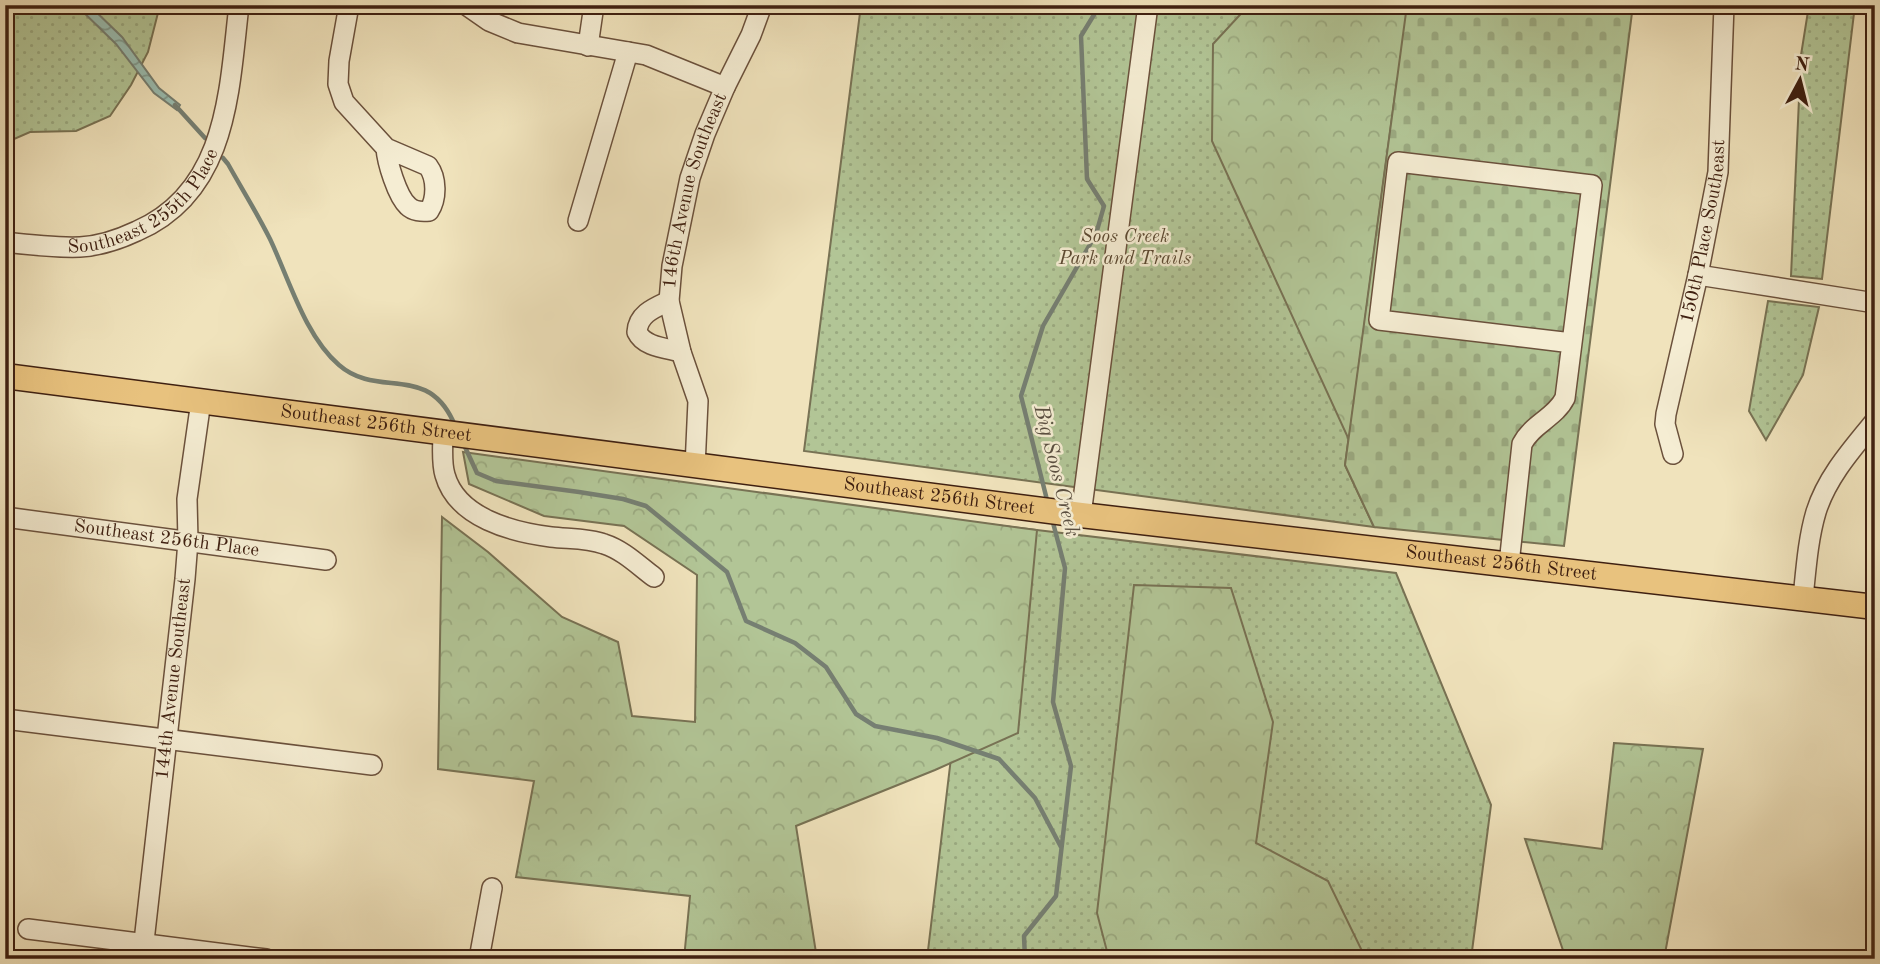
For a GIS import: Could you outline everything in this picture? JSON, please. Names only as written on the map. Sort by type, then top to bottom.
[{"type":"main road","name":"Southeast 256th Street","points":[[5,376],[695,467],[1875,607]]},
{"type":"street","name":"Southeast 255th Place","points":[[5,242],[83,247],[120,238],[151,225],[176,208],[197,184],[209,162],[221,127],[229,91],[239,5]]},
{"type":"street","points":[[349,5],[339,61],[338,84],[344,102],[386,148]]},
{"type":"street","points":[[466,5],[489,21],[518,33],[646,55],[725,87]]},
{"type":"street","points":[[588,46],[594,5]]},
{"type":"street","name":"146th Avenue Southeast","points":[[695,467],[698,401],[681,352],[669,301],[672,266],[690,178],[725,87],[751,35],[762,5]]},
{"type":"street","points":[[1062,512],[1148,5]]},
{"type":"street","name":"150th Place Southeast","points":[[1673,454],[1665,424],[1666,414],[1699,275],[1718,173],[1724,5]]},
{"type":"street","points":[[578,221],[628,52]]},
{"type":"street","points":[[1508,564],[1522,444],[1535,427],[1553,413],[1565,398],[1572,343],[1592,185],[1398,162],[1379,320],[1572,343]]},
{"type":"street","points":[[1699,275],[1875,303]]},
{"type":"street","points":[[669,301],[651,309],[641,318],[637,332],[640,339],[647,344],[681,352]]},
{"type":"street","name":"144th Avenue Southeast","points":[[143,951],[188,541],[187,499],[201,401]]},
{"type":"street","points":[[1803,598],[1810,536],[1816,511],[1840,464],[1875,422]]},
{"type":"street","points":[[443,432],[443,472],[458,500],[472,512],[512,529],[603,543],[619,551],[653,577]]},
{"type":"street","name":"Southeast 256th Place","points":[[5,517],[326,560]]},
{"type":"street","points":[[5,719],[372,765]]},
{"type":"street","points":[[479,959],[492,888]]},
{"type":"street","points":[[28,929],[143,951],[266,959]]},
{"type":"green space","points":[[5,5],[160,5],[148,52],[131,85],[110,116],[76,131],[30,132],[5,143]]},
{"type":"green space","name":"Soos Creek Park and Trails","points":[[861,5],[1407,5],[1345,465],[1374,527],[804,451]]},
{"type":"green space","points":[[1249,5],[1426,5],[1397,80],[1349,440],[1212,141],[1213,44]]},
{"type":"green space","points":[[1407,5],[1633,5],[1564,546],[1374,527],[1345,465]]},
{"type":"green space","points":[[1809,5],[1855,5],[1822,279],[1791,276],[1801,55]]},
{"type":"green space","points":[[1768,301],[1819,307],[1803,375],[1766,440],[1749,411]]},
{"type":"green space","points":[[463,452],[1037,530],[1018,733],[796,826],[817,959],[684,959],[690,896],[516,877],[534,781],[438,769],[442,517],[488,552],[562,617],[618,642],[632,716],[695,722],[697,575],[624,526],[544,516],[469,484]]},
{"type":"green space","points":[[979,523],[1396,573],[1491,805],[1471,959],[927,959]]},
{"type":"green space","points":[[1134,585],[1231,588],[1273,722],[1256,843],[1328,881],[1364,955],[1355,959],[1109,959],[1097,913]]},
{"type":"green space","points":[[1614,743],[1703,749],[1664,959],[1566,959],[1525,839],[1602,849]]},
{"type":"water","points":[[76,5],[89,5],[122,37],[159,88],[180,105],[177,110],[154,93],[116,44]]},
{"type":"waterway","name":"Big Soos Creek","points":[[1048,504],[1021,396],[1043,326],[1096,234],[1104,206],[1087,179],[1081,36],[1100,5]]},
{"type":"waterway","points":[[175,105],[205,138]]},
{"type":"waterway","points":[[223,158],[265,229],[307,323],[327,353],[354,375],[415,387],[429,393],[442,403],[453,421]]},
{"type":"waterway","points":[[465,447],[477,473],[496,481],[623,499],[646,506],[727,572],[746,621],[795,643],[826,667],[856,714],[875,726],[937,738],[999,759],[1035,798],[1061,847]]},
{"type":"waterway","name":"Big Soos Creek","points":[[1025,959],[1024,936],[1056,896],[1071,766],[1053,702],[1065,568],[1052,519]]}]
